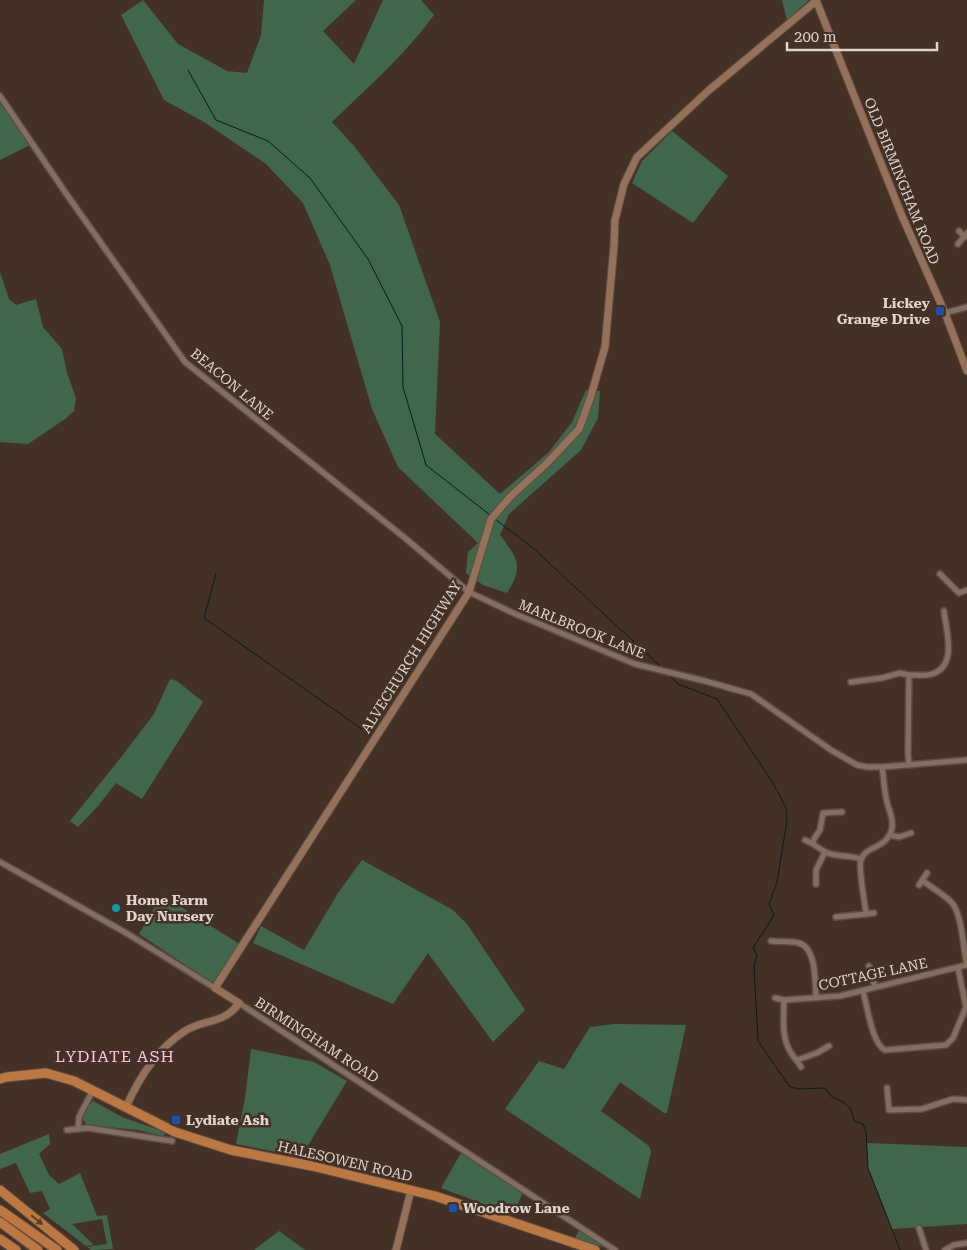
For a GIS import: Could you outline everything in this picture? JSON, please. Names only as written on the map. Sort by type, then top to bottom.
[{"type":"highway","name":"HALESOWEN ROAD","points":[[0,1079],[46,1073],[74,1081],[174,1132],[231,1150],[322,1168],[435,1196],[595,1250]]},
{"type":"highway","points":[[0,1190],[74,1250]]},
{"type":"highway","points":[[0,1210],[57,1250]]},
{"type":"highway","points":[[0,1222],[38,1250]]},
{"type":"highway","points":[[0,1239],[16,1250]]},
{"type":"street","name":"OLD BIRMINGHAM ROAD","points":[[816,0],[902,216],[945,313],[967,371]]},
{"type":"street","name":"ALVECHURCH HIGHWAY","points":[[215,988],[469,592],[491,519],[510,497],[546,464],[579,429],[588,406],[605,347],[615,220],[624,184],[637,157],[708,91],[816,0]]},
{"type":"street","name":"BEACON LANE","points":[[0,96],[185,362],[405,538],[469,592]]},
{"type":"street","points":[[958,244],[966,235],[959,230]]},
{"type":"street","points":[[945,313],[967,307]]},
{"type":"street","points":[[940,574],[959,593],[967,590]]},
{"type":"street","name":"MARLBROOK LANE","points":[[469,592],[511,612],[635,664],[751,694],[831,750],[857,764],[868,767],[882,767],[967,760]]},
{"type":"street","points":[[851,682],[882,678],[900,673],[909,675],[933,674],[944,666],[948,654],[944,611]]},
{"type":"street","points":[[909,675],[909,765]]},
{"type":"street","points":[[866,914],[860,870],[861,859],[868,851],[886,840],[890,835],[893,822],[887,802],[882,767]]},
{"type":"street","points":[[816,812],[842,812]]},
{"type":"street","points":[[813,844],[820,830],[823,813]]},
{"type":"street","points":[[890,835],[899,837],[911,833]]},
{"type":"street","points":[[805,840],[834,856],[851,856],[861,859]]},
{"type":"street","points":[[816,884],[816,870],[824,852]]},
{"type":"street","name":"BIRMINGHAM ROAD","points":[[0,862],[128,934],[215,988],[615,1250]]},
{"type":"street","points":[[927,873],[921,883],[951,902],[958,912],[967,965]]},
{"type":"street","points":[[841,918],[874,913]]},
{"type":"street","points":[[771,941],[801,944],[808,949],[812,957],[816,998]]},
{"type":"street","name":"COTTAGE LANE","points":[[775,998],[784,1000],[816,998],[863,991],[967,965]]},
{"type":"street","points":[[869,966],[875,987]]},
{"type":"street","points":[[863,991],[874,1037],[882,1049],[946,1045],[953,1038],[966,1007],[958,968]]},
{"type":"street","points":[[784,1000],[784,1036],[788,1049],[801,1067]]},
{"type":"street","points":[[126,1106],[140,1080],[161,1051],[185,1031],[230,1014],[238,1003]]},
{"type":"street","points":[[797,1060],[830,1046]]},
{"type":"street","points":[[888,1088],[889,1110],[922,1109],[954,1099],[967,1100]]},
{"type":"street","points":[[78,1129],[79,1117],[93,1090]]},
{"type":"street","points":[[67,1130],[88,1128],[172,1141]]},
{"type":"street","points":[[396,1250],[411,1190]]},
{"type":"street","points":[[919,1228],[926,1250]]},
{"type":"street","points":[[945,1250],[954,1245],[967,1243]]},
{"type":"green space","points":[[143,0],[178,44],[227,71],[247,73],[261,35],[264,0],[356,0],[323,31],[354,64],[383,0],[421,0],[434,15],[398,57],[332,122],[354,146],[399,205],[440,322],[435,434],[500,494],[549,452],[572,422],[586,390],[600,391],[598,418],[581,450],[509,514],[500,535],[515,557],[517,569],[516,576],[507,593],[483,585],[466,573],[468,552],[478,543],[398,467],[372,409],[330,265],[303,203],[266,164],[204,122],[164,100],[121,15]]},
{"type":"green space","points":[[782,0],[809,0],[787,20]]},
{"type":"green space","points":[[0,101],[30,145],[0,160]]},
{"type":"green space","points":[[672,131],[728,176],[693,223],[632,183],[642,161]]},
{"type":"green space","points":[[0,272],[9,299],[16,305],[36,299],[43,327],[62,349],[67,373],[76,398],[74,411],[28,444],[0,442]]},
{"type":"green space","points":[[170,679],[177,681],[203,702],[142,799],[116,783],[78,827],[70,821],[154,714]]},
{"type":"green space","points":[[362,860],[453,910],[467,924],[525,1010],[493,1042],[428,953],[393,1004],[253,943],[261,926],[304,950],[338,893]]},
{"type":"green space","points":[[162,895],[241,945],[217,986],[139,934]]},
{"type":"green space","points":[[614,1024],[686,1025],[667,1113],[664,1113],[620,1082],[601,1111],[649,1146],[651,1152],[640,1199],[505,1109],[539,1061],[564,1069],[590,1027]]},
{"type":"green space","points":[[251,1049],[314,1062],[347,1081],[301,1157],[236,1144],[245,1098]]},
{"type":"green space","points":[[93,1101],[122,1117],[165,1132],[164,1136],[138,1130],[87,1125],[82,1118],[85,1110]]},
{"type":"green space","points":[[49,1134],[50,1144],[39,1154],[49,1175],[59,1184],[80,1173],[97,1216],[107,1215],[113,1249],[91,1250],[87,1247],[107,1244],[102,1219],[72,1224],[94,1245],[86,1246],[43,1213],[50,1209],[42,1191],[30,1193],[16,1163],[0,1169],[0,1154]]},
{"type":"green space","points":[[867,1143],[967,1147],[967,1224],[892,1229],[868,1168]]},
{"type":"green space","points":[[461,1153],[523,1192],[513,1215],[441,1188]]},
{"type":"green space","points":[[580,1229],[611,1250],[575,1238]]},
{"type":"green space","points":[[279,1231],[305,1250],[254,1250]]},
{"type":"waterway","points":[[188,70],[216,120],[268,141],[310,178],[368,259],[402,326],[403,387],[426,465],[490,515]]},
{"type":"waterway","points":[[495,519],[533,548],[661,667]]},
{"type":"waterway","points":[[216,574],[204,618],[373,737]]},
{"type":"waterway","points":[[668,674],[678,684],[717,699],[773,783],[786,808],[787,821],[777,882],[769,904],[774,915],[753,948],[757,955],[754,966],[758,1041],[789,1086],[798,1089],[825,1088],[832,1097],[843,1102],[851,1109],[854,1121],[863,1124],[866,1132],[868,1168],[900,1250]]},
{"type":"place","name":"Lickey Grange Drive","points":[[940,311]]},
{"type":"place","name":"Home Farm Day Nursery","points":[[116,908]]},
{"type":"place","name":"Lydiate Ash","points":[[176,1120]]},
{"type":"place","name":"Woodrow Lane","points":[[453,1208]]},
{"type":"district","name":"LYDIATE ASH","points":[[115,1056]]}]
